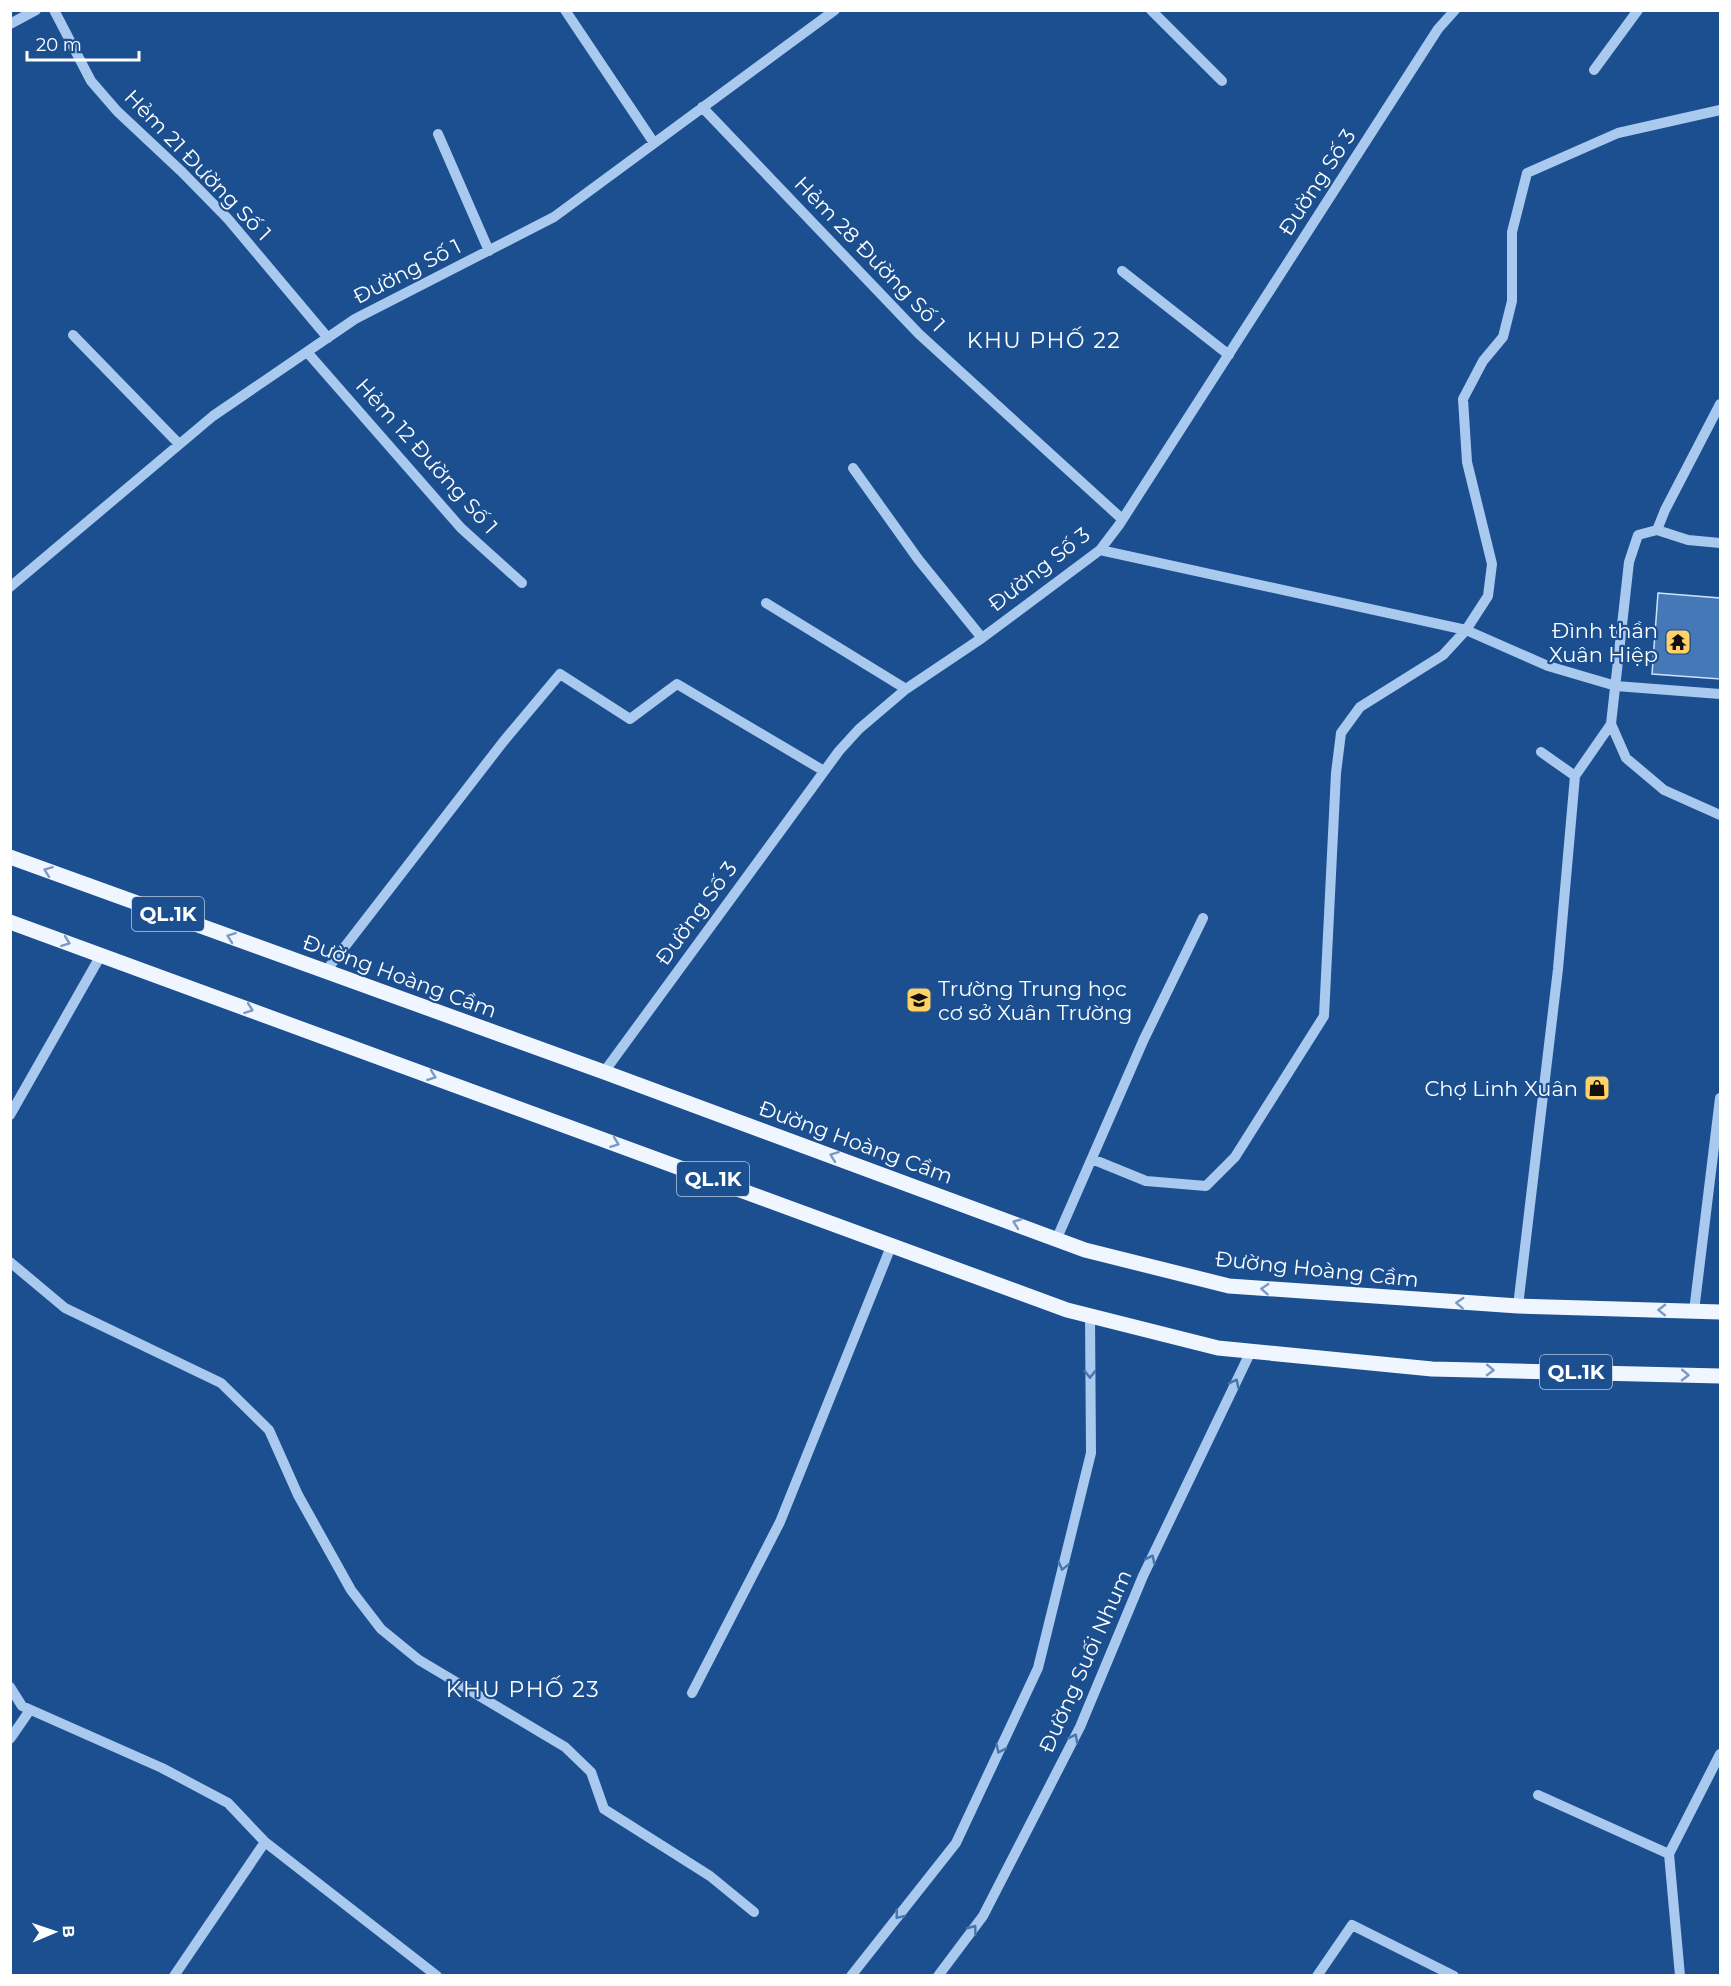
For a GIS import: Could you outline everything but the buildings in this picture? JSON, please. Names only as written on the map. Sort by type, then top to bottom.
[{"type":"main road","name":"Đường Hoàng Cầm","points":[[10,857],[604,1072],[1085,1250],[1229,1286],[1518,1306],[1720,1312]]},
{"type":"main road","name":"QL.1K","points":[[10,922],[1067,1310],[1218,1348],[1431,1369],[1720,1376]]},
{"type":"street","points":[[10,24],[36,10]]},
{"type":"street","name":"Hẻm 21 Đường Số 1","points":[[54,10],[92,81],[117,111],[228,219],[328,338]]},
{"type":"street","points":[[565,10],[654,143]]},
{"type":"street","name":"Đường Số 1","points":[[10,587],[213,416],[355,319],[554,217],[835,10]]},
{"type":"street","points":[[1150,10],[1221,81]]},
{"type":"street","name":"Đường Số 3","points":[[604,1072],[824,771],[858,729],[906,689],[982,638],[1100,550],[1229,355],[1438,29],[1455,10]]},
{"type":"street","points":[[1594,70],[1638,10]]},
{"type":"street","name":"Hẻm 28 Đường Số 1","points":[[702,107],[919,334],[1122,519]]},
{"type":"street","points":[[1092,1159],[1146,1181],[1206,1186],[1235,1157],[1324,1016],[1336,773],[1341,734],[1360,707],[1443,654],[1466,630],[1488,596],[1492,564],[1467,462],[1463,399],[1483,361],[1503,337],[1512,301],[1512,232],[1527,173],[1618,133],[1720,110]]},
{"type":"street","points":[[438,134],[489,251]]},
{"type":"street","points":[[1122,271],[1229,355]]},
{"type":"street","points":[[74,335],[179,444]]},
{"type":"street","name":"Hẻm 12 Đường Số 1","points":[[307,352],[461,528],[522,583]]},
{"type":"street","points":[[1657,530],[1720,404]]},
{"type":"street","points":[[852,468],[918,559],[982,638]]},
{"type":"street","points":[[1518,1306],[1558,969],[1575,776],[1611,724],[1629,562],[1638,535],[1657,530],[1688,540],[1720,543]]},
{"type":"street","points":[[1100,550],[1466,630],[1548,666],[1616,686],[1720,694]]},
{"type":"street","points":[[766,603],[906,689]]},
{"type":"street","points":[[326,971],[503,742],[560,674],[630,719],[677,684],[824,771]]},
{"type":"street","points":[[1611,724],[1626,758],[1656,783],[1664,789],[1720,814]]},
{"type":"street","points":[[1541,752],[1575,776]]},
{"type":"street","points":[[1057,1238],[1144,1039],[1203,918]]},
{"type":"street","points":[[10,1115],[101,955]]},
{"type":"street","points":[[1694,1311],[1720,1098]]},
{"type":"street","points":[[692,1693],[780,1522],[892,1244]]},
{"type":"street","points":[[10,1262],[65,1308],[221,1383],[269,1430],[298,1495],[351,1590],[381,1629],[418,1660],[565,1747],[591,1772],[604,1809],[710,1876],[754,1912]]},
{"type":"street","points":[[851,1976],[956,1843],[1038,1668],[1091,1453],[1090,1316]]},
{"type":"street","name":"Đường Suối Nhum","points":[[938,1976],[983,1916],[1080,1727],[1143,1576],[1251,1351]]},
{"type":"street","points":[[10,1687],[26,1708]]},
{"type":"street","points":[[10,1702],[162,1768],[228,1803],[266,1842],[437,1976]]},
{"type":"street","points":[[10,1739],[26,1708]]},
{"type":"street","points":[[1680,1976],[1669,1854],[1720,1754]]},
{"type":"street","points":[[1538,1795],[1669,1854]]},
{"type":"street","points":[[174,1976],[266,1842]]},
{"type":"street","points":[[1317,1976],[1352,1925],[1454,1976]]},
{"type":"place","name":"Đình thần Xuân Hiệp","points":[[1678,642]]},
{"type":"place","name":"Trường Trung học cơ sở Xuân Trường","points":[[919,1000]]},
{"type":"place","name":"Chợ Linh Xuân","points":[[1597,1088]]},
{"type":"district","name":"KHU PHỐ 22","points":[[1044,340]]},
{"type":"district","name":"KHU PHỐ 23","points":[[523,1689]]}]
